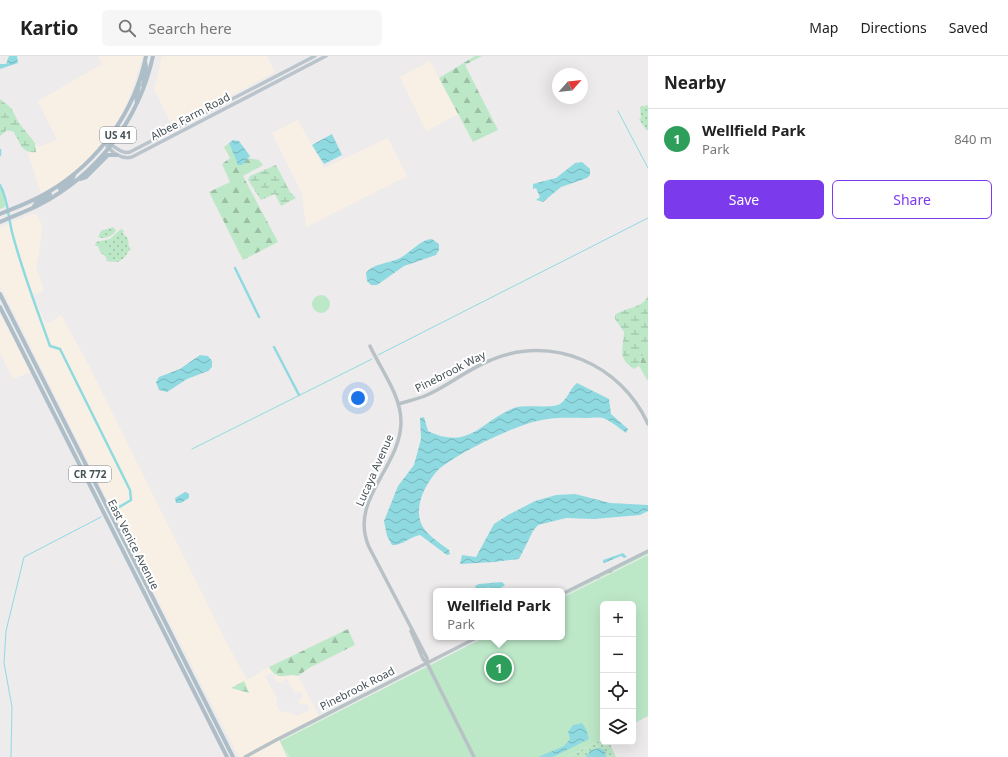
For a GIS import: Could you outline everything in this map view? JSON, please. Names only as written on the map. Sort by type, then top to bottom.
[{"type":"main road","name":"US 41","points":[[2,213],[56,188],[74,174],[105,143],[122,119],[139,80],[146,56]]},
{"type":"main road","points":[[149,56],[151,63]]},
{"type":"main road","name":"US 41","points":[[0,222],[33,208],[56,195],[76,181],[93,166],[126,124],[137,104],[153,56]]},
{"type":"main road","name":"Albee Farm Road","points":[[105,143],[122,152],[128,153],[315,56]]},
{"type":"main road","name":"Albee Farm Road","points":[[110,146],[117,155],[125,158],[132,157],[326,56]]},
{"type":"main road","points":[[309,59],[311,63]]},
{"type":"main road","points":[[142,91],[146,67],[144,62]]},
{"type":"main road","points":[[137,104],[136,100],[139,90],[139,80]]},
{"type":"main road","points":[[158,138],[160,142]]},
{"type":"main road","points":[[76,181],[86,177],[108,155],[117,155]]},
{"type":"main road","points":[[56,195],[73,179],[74,174]]},
{"type":"main road","points":[[33,208],[36,203],[52,193],[56,188]]},
{"type":"main road","name":"East Venice Avenue","points":[[0,294],[233,757]]},
{"type":"main road","name":"East Venice Avenue","points":[[0,307],[227,757]]},
{"type":"street","name":"Lucaya Avenue","points":[[370,346],[398,404],[401,421],[398,441],[367,504],[363,527],[369,547],[410,628],[421,654],[427,663],[474,757]]},
{"type":"street","name":"Pinebrook Way","points":[[398,404],[428,394],[460,375],[497,358],[518,352],[546,351],[581,359],[609,374],[633,398],[648,424]]},
{"type":"street","points":[[565,592],[648,551]]},
{"type":"street","name":"Pinebrook Road","points":[[245,757],[278,738],[472,640]]},
{"type":"shaded area","points":[[98,56],[143,56],[130,96],[117,123],[104,143],[74,173],[55,186],[41,193],[28,153],[36,152],[35,143],[39,147],[57,140],[38,101],[102,64]]},
{"type":"shaded area","points":[[162,56],[267,56],[275,72],[173,127],[154,89]]},
{"type":"shaded area","points":[[430,61],[458,114],[426,131],[400,77]]},
{"type":"shaded area","points":[[298,120],[324,168],[388,138],[407,176],[306,227],[302,193],[272,133]]},
{"type":"shaded area","points":[[36,214],[42,226],[39,255],[36,267],[44,290],[33,296],[45,322],[49,323],[61,315],[88,364],[225,640],[247,680],[269,667],[271,670],[283,677],[294,675],[298,676],[319,716],[243,757],[239,757],[113,512],[0,285],[0,227],[29,215]],"holes":[[[270,673],[273,674],[277,683],[287,679],[295,693],[301,691],[303,697],[298,701],[301,705],[307,704],[309,707],[308,711],[297,716],[290,714],[289,711],[282,713],[276,705],[277,699],[265,676]],[[244,681],[249,693],[232,688]]]},
{"type":"shaded area","points":[[0,313],[31,372],[13,379],[0,353]]},
{"type":"shaded area","points":[[279,739],[287,757],[248,757]]},
{"type":"green space","points":[[475,56],[482,56],[465,65],[498,130],[473,142],[439,78]]},
{"type":"green space","points":[[0,99],[11,108],[19,123],[35,143],[36,152],[31,152],[24,149],[14,132],[7,130],[0,136]]},
{"type":"green space","points":[[648,105],[648,130],[646,130],[639,119],[641,118],[640,107]]},
{"type":"green space","points":[[229,143],[238,165],[249,158],[259,160],[263,165],[243,176],[278,242],[243,260],[209,192],[230,182],[222,164],[230,158],[224,147]]},
{"type":"green space","points":[[276,165],[290,192],[296,198],[281,206],[275,194],[261,200],[248,180],[250,176]]},
{"type":"green space","points":[[0,188],[4,190],[5,207],[0,209]]},
{"type":"green space","points":[[113,227],[116,230],[111,236],[106,238],[98,237],[101,231]]},
{"type":"green space","points":[[121,229],[124,231],[123,233],[128,239],[129,247],[131,248],[124,258],[118,262],[106,261],[107,258],[100,252],[98,246],[95,246],[96,242],[110,239]]},
{"type":"green space","points":[[105,243],[110,248],[105,253],[100,248]]},
{"type":"green space","points":[[321,295],[327,298],[330,304],[327,310],[321,313],[315,310],[312,304],[315,298]]},
{"type":"green space","points":[[648,296],[648,341],[639,366],[634,369],[625,361],[623,357],[622,349],[624,332],[615,319],[615,315],[619,312],[638,306]]},
{"type":"green space","points":[[648,341],[648,379],[647,380],[639,366]]},
{"type":"green space","points":[[648,552],[648,554],[565,596]]},
{"type":"green space","points":[[648,555],[648,716],[636,722],[636,601],[600,601],[600,740],[567,757],[289,757],[281,741],[479,640],[565,640],[565,596]]},
{"type":"green space","points":[[348,629],[355,645],[309,668],[298,676],[279,676],[272,672],[269,667]]},
{"type":"green space","points":[[419,669],[281,740],[287,757],[279,739]]},
{"type":"green space","points":[[244,681],[249,693],[231,688]]},
{"type":"green space","points":[[600,740],[600,745],[610,745],[616,757],[567,757]]},
{"type":"water","points":[[9,56],[17,56],[18,63],[0,69],[0,64],[6,64]]},
{"type":"water","points":[[332,134],[342,155],[324,164],[312,145]]},
{"type":"water","points":[[233,140],[239,141],[250,156],[242,165],[238,165],[229,143]]},
{"type":"water","points":[[582,162],[590,169],[590,175],[587,178],[561,187],[543,202],[536,200],[540,197],[536,188],[533,189],[533,184],[556,178],[575,163]]},
{"type":"water","points":[[432,239],[439,244],[439,250],[436,255],[404,266],[377,285],[371,285],[367,281],[366,273],[372,268],[396,260],[424,241]]},
{"type":"water","points":[[200,355],[208,356],[212,361],[212,367],[208,371],[187,379],[167,392],[159,390],[156,382],[159,377],[180,369]]},
{"type":"water","points":[[577,383],[609,399],[611,414],[628,429],[626,433],[603,418],[558,418],[547,419],[518,427],[488,440],[447,463],[438,470],[429,481],[422,495],[419,509],[421,523],[429,535],[449,550],[450,554],[447,555],[420,535],[399,544],[392,545],[387,536],[384,521],[398,486],[414,465],[421,439],[420,418],[424,417],[428,431],[454,438],[465,436],[514,408],[525,406],[551,406],[560,404]]},
{"type":"water","points":[[185,492],[189,494],[189,498],[181,503],[176,503],[175,498]]},
{"type":"water","points":[[575,494],[610,503],[648,505],[648,511],[640,515],[594,519],[566,518],[538,525],[533,531],[519,559],[460,564],[462,555],[476,557],[494,524],[508,515],[535,501],[556,495]]},
{"type":"water","points":[[623,553],[627,557],[624,558],[621,556],[604,563],[603,562],[603,560]]},
{"type":"water","points":[[502,582],[505,585],[500,588],[476,588],[475,586],[479,584]]},
{"type":"water","points":[[582,723],[586,729],[589,739],[553,757],[538,757],[564,746],[570,739],[568,732],[573,725]]},
{"type":"water","points":[[599,748],[605,750],[606,757],[586,757],[591,750]]},
{"type":"waterway","points":[[618,111],[648,168]]},
{"type":"waterway","points":[[0,150],[0,155]]},
{"type":"waterway","points":[[0,185],[3,190],[20,261],[50,346],[60,349],[130,490],[131,500],[111,512]]},
{"type":"waterway","points":[[378,355],[648,218]]},
{"type":"waterway","points":[[235,268],[259,317]]},
{"type":"waterway","points":[[274,347],[299,395]]},
{"type":"waterway","points":[[192,449],[372,359]]},
{"type":"waterway","points":[[11,757],[12,707],[4,663],[6,631],[24,557],[101,517]]},
{"type":"place","name":"Wellfield Park","points":[[499,668]]}]
